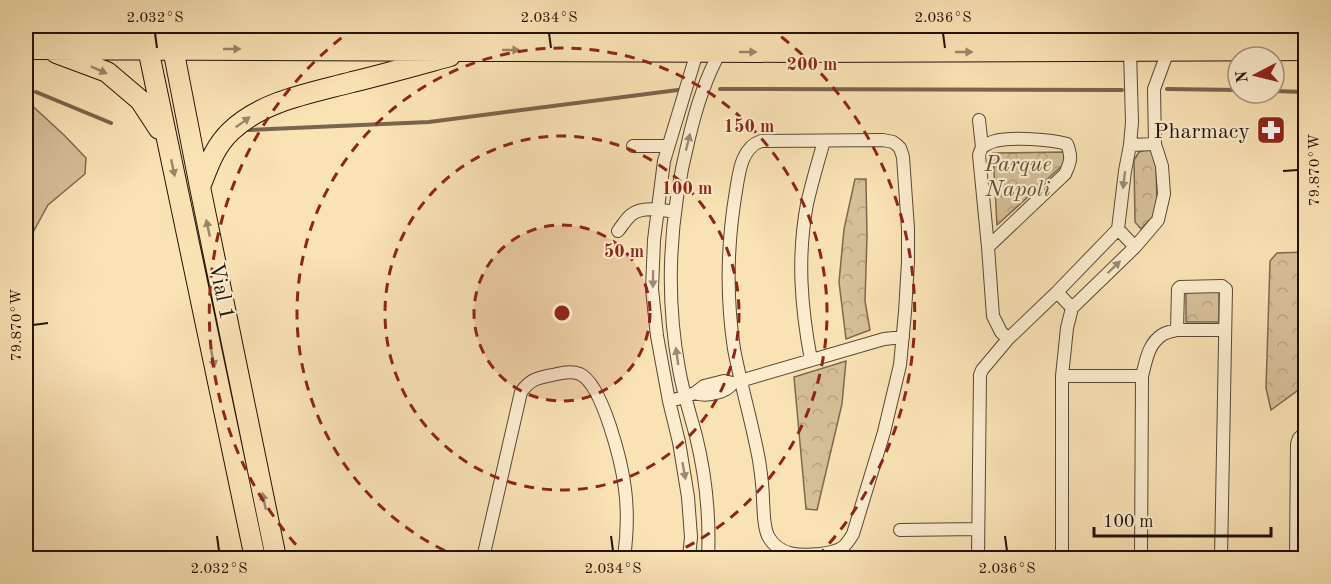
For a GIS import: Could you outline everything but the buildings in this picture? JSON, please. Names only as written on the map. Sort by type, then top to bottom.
[{"type":"main road","points":[[35,49],[146,41],[173,36],[792,34],[1141,28],[1305,32]]},
{"type":"main road","points":[[26,32],[146,41]]},
{"type":"main road","points":[[173,36],[475,50],[697,52],[1305,50]]},
{"type":"main road","points":[[173,36],[200,187],[276,558]]},
{"type":"main road","name":"Vial 1","points":[[146,41],[255,558]]},
{"type":"main road","points":[[35,49],[107,72],[140,100],[167,142]]},
{"type":"main road","points":[[200,187],[217,147],[247,118],[302,95],[475,50]]},
{"type":"street","points":[[978,558],[980,375],[1008,339],[1058,292],[1118,229],[1130,145],[1132,110],[1130,51]]},
{"type":"street","points":[[1062,558],[1062,376],[1067,328],[1072,308],[1135,247],[1158,220],[1164,194],[1162,166],[1155,144],[1154,89],[1168,51]]},
{"type":"street","points":[[689,558],[691,537],[688,497],[657,336],[652,289],[654,240],[664,161],[697,52]]},
{"type":"street","points":[[708,558],[708,509],[705,483],[689,395],[678,367],[673,313],[672,262],[675,212],[682,166],[701,93],[711,67],[720,52]]},
{"type":"street","points":[[1131,89],[1154,89]]},
{"type":"street","points":[[1132,110],[1154,109]]},
{"type":"street","points":[[980,120],[982,147],[979,155],[993,316],[997,326],[1008,339]]},
{"type":"street","points":[[982,147],[993,141],[1011,139],[1057,141],[1067,144],[1071,162],[1065,174],[988,247]]},
{"type":"street","points":[[888,140],[897,145],[902,153],[908,229],[903,337],[900,365],[884,432],[853,534],[844,546],[833,552],[784,555],[771,540],[765,528],[760,464],[751,420],[737,381],[730,315],[727,273],[732,214],[745,153],[752,145],[761,141],[888,140]]},
{"type":"street","points":[[811,360],[802,306],[801,255],[807,205],[824,141]]},
{"type":"street","points":[[1130,145],[1155,144]]},
{"type":"street","points":[[633,146],[668,146]]},
{"type":"street","points":[[664,161],[682,166]]},
{"type":"street","points":[[618,231],[630,215],[645,210],[675,212]]},
{"type":"street","points":[[1118,229],[1135,247]]},
{"type":"street","points":[[1177,330],[1178,289],[1180,287],[1222,286],[1226,289],[1221,558]]},
{"type":"street","points":[[1058,292],[1072,308]]},
{"type":"street","points":[[1141,558],[1142,375],[1148,353],[1152,345],[1163,334],[1177,330],[1225,330]]},
{"type":"street","points":[[669,401],[689,395],[705,395],[727,389],[737,381],[884,339],[903,337]]},
{"type":"street","points":[[483,558],[521,392],[528,382],[536,378],[568,372],[579,374],[593,387],[617,449],[625,490],[627,532],[624,558]]},
{"type":"street","points":[[1062,376],[1142,375]]},
{"type":"street","points":[[1296,558],[1301,531],[1297,444],[1305,432]]},
{"type":"street","points":[[900,530],[978,529]]},
{"type":"green space","points":[[26,100],[86,158],[85,174],[48,205],[26,245]]},
{"type":"green space","points":[[1151,150],[1156,159],[1157,212],[1141,229],[1135,222],[1134,160],[1139,152]]},
{"type":"green space","name":"Parque Napoli","points":[[1064,152],[1064,164],[997,225],[993,153]]},
{"type":"green space","points":[[855,179],[866,179],[865,301],[870,330],[846,339],[839,282],[844,229]]},
{"type":"green space","points":[[1305,252],[1305,385],[1271,410],[1266,388],[1270,261],[1277,253]]},
{"type":"green space","points":[[1186,292],[1219,292],[1219,322],[1186,322]]},
{"type":"green space","points":[[846,361],[842,404],[817,510],[806,509],[794,377]]},
{"type":"waterway","points":[[720,89],[1122,90]]},
{"type":"waterway","points":[[1167,89],[1226,90]]},
{"type":"waterway","points":[[248,130],[429,122],[678,90]]},
{"type":"waterway","points":[[1286,91],[1304,92]]},
{"type":"waterway","points":[[36,92],[111,123]]},
{"type":"place","name":"Pharmacy","points":[[1271,130]]}]
